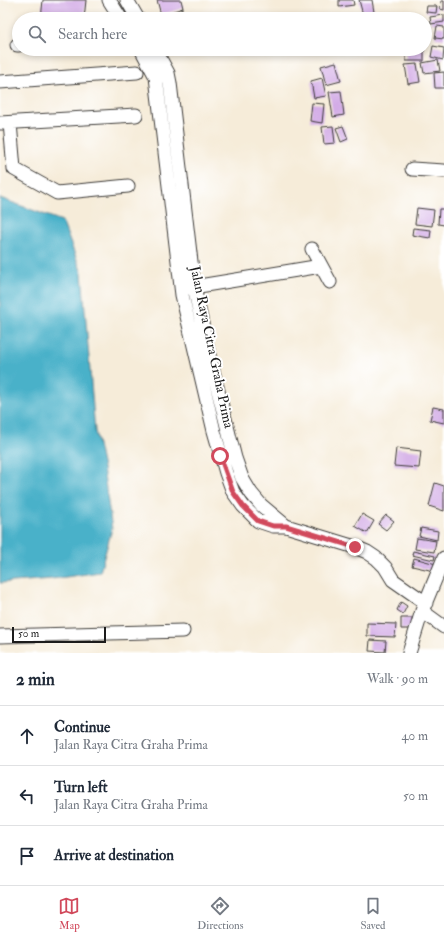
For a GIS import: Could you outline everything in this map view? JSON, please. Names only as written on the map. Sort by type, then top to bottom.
[{"type":"street","points":[[128,0],[134,12]]},
{"type":"street","points":[[116,2],[119,12]]},
{"type":"street","name":"Jalan Raya Citra Graha Prima","points":[[145,56],[156,77],[180,284],[214,430],[233,492],[243,506],[258,521],[273,526],[286,526],[367,552],[376,558],[385,567],[393,580],[444,627]]},
{"type":"street","name":"Jalan Raya Citra Graha Prima","points":[[159,56],[168,73],[170,83],[194,282],[208,355],[235,458],[242,478],[261,505],[286,526]]},
{"type":"street","points":[[0,82],[137,72]]},
{"type":"street","points":[[128,186],[57,193],[14,169],[5,123],[136,115]]},
{"type":"street","points":[[412,169],[444,171]]},
{"type":"street","points":[[180,284],[317,258],[330,282]]},
{"type":"street","points":[[410,653],[424,607],[444,558]]},
{"type":"street","points":[[0,636],[183,631]]},
{"type":"water","points":[[0,198],[62,221],[82,273],[95,431],[103,468],[112,529],[100,572],[52,579],[0,583]]},
{"type":"building","points":[[43,0],[86,0],[85,12],[42,12]]},
{"type":"building","points":[[157,0],[181,0],[183,8],[170,12],[160,12]]},
{"type":"building","points":[[339,0],[353,0],[354,5],[339,7]]},
{"type":"building","points":[[359,0],[372,0],[374,12],[362,12]]},
{"type":"building","points":[[441,1],[444,1],[444,10],[440,9]]},
{"type":"building","points":[[427,6],[437,6],[436,13],[426,12]]},
{"type":"building","points":[[444,15],[444,22],[432,24],[432,17]]},
{"type":"building","points":[[437,26],[444,27],[444,39],[435,38]]},
{"type":"building","points":[[433,46],[444,48],[443,60],[431,57]]},
{"type":"building","points":[[406,56],[424,56],[424,61],[406,61]]},
{"type":"building","points":[[438,60],[440,71],[424,73],[422,63]]},
{"type":"building","points":[[336,62],[341,81],[326,85],[321,66]]},
{"type":"building","points":[[417,64],[420,82],[408,84],[405,65]]},
{"type":"building","points":[[444,72],[444,88],[435,88],[434,73]]},
{"type":"building","points":[[322,78],[326,96],[314,98],[311,81]]},
{"type":"building","points":[[341,91],[344,115],[333,117],[329,92]]},
{"type":"building","points":[[312,103],[324,104],[322,123],[310,121]]},
{"type":"building","points":[[333,126],[335,143],[324,144],[322,127]]},
{"type":"building","points":[[343,126],[348,139],[341,142],[336,128]]},
{"type":"building","points":[[417,208],[434,210],[432,226],[415,224]]},
{"type":"building","points":[[439,209],[444,209],[444,225],[438,224]]},
{"type":"building","points":[[413,228],[431,230],[430,238],[412,235]]},
{"type":"building","points":[[433,407],[444,409],[444,423],[430,420]]},
{"type":"building","points":[[396,448],[421,451],[419,468],[394,466]]},
{"type":"building","points":[[435,483],[444,486],[444,511],[429,506]]},
{"type":"building","points":[[362,514],[374,521],[367,533],[355,526]]},
{"type":"building","points":[[386,515],[394,521],[386,530],[378,524]]},
{"type":"building","points":[[421,528],[438,531],[437,540],[419,536]]},
{"type":"building","points":[[417,538],[436,541],[434,552],[415,549]]},
{"type":"building","points":[[413,551],[435,556],[434,560],[412,555]]},
{"type":"building","points":[[414,558],[436,564],[434,571],[412,566]]},
{"type":"building","points":[[401,602],[407,606],[403,614],[397,610]]},
{"type":"building","points":[[401,618],[414,618],[413,629],[401,629]]},
{"type":"building","points":[[367,623],[396,624],[395,637],[367,636]]},
{"type":"building","points":[[370,640],[386,641],[385,652],[369,651]]},
{"type":"route","points":[[220,456],[233,492],[243,506],[258,521],[273,526],[286,526],[355,547]]}]
